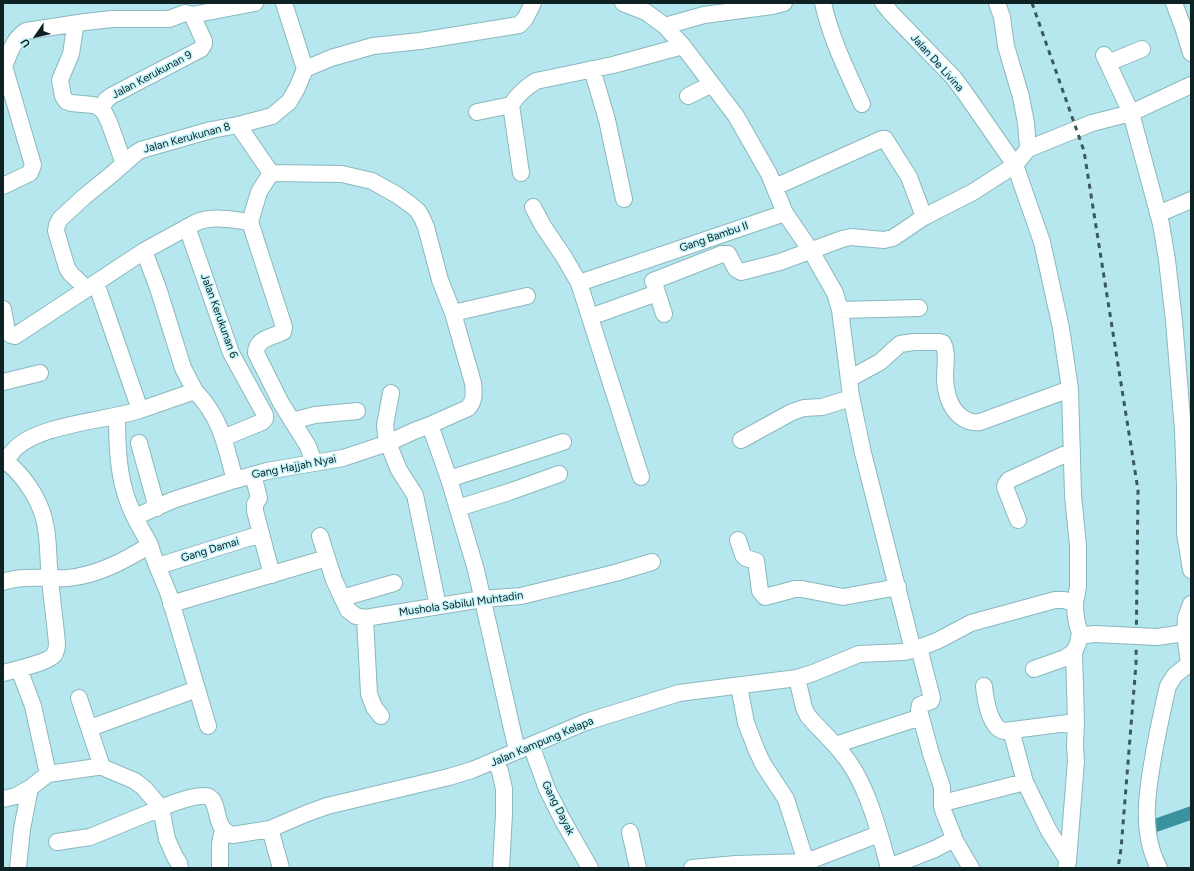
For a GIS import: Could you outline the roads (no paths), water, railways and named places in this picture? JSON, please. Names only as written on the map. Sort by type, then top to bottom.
[{"type":"street","points":[[3,186],[30,173],[33,165],[9,104],[4,66],[19,35],[26,31],[112,19],[169,19],[185,13],[192,15],[255,3]]},
{"type":"street","points":[[238,125],[272,116],[289,102],[305,69],[284,3]]},
{"type":"street","points":[[305,69],[331,58],[373,46],[420,41],[519,25],[525,19],[532,3]]},
{"type":"street","points":[[664,26],[702,9],[772,6],[784,3]]},
{"type":"street","points":[[823,3],[827,21],[840,57],[862,104]]},
{"type":"street","name":"Jalan De Livina","points":[[883,3],[965,92],[1015,165],[1042,242],[1061,328],[1070,389],[1073,495],[1078,546],[1078,586],[1075,603]]},
{"type":"street","points":[[997,3],[1002,17],[1006,46],[1021,97],[1026,124],[1028,149]]},
{"type":"street","points":[[1174,3],[1191,53]]},
{"type":"street","points":[[631,4],[646,12],[664,26],[683,46],[736,116],[769,174],[785,213],[811,251],[835,293],[840,310],[851,398],[866,469],[898,587],[932,698],[931,701],[920,705],[921,717],[931,754],[942,786],[944,813],[954,835],[954,840],[971,868]]},
{"type":"street","name":"Jalan Kerukunan 9","points":[[101,109],[106,100],[111,96],[201,49],[204,41],[192,15]]},
{"type":"street","points":[[79,24],[76,28],[71,54],[60,80],[63,96],[66,101],[71,103],[93,105],[99,107],[104,112],[124,164]]},
{"type":"street","points":[[521,173],[511,105],[519,93],[536,81],[592,69],[683,46]]},
{"type":"street","points":[[1142,48],[1106,59],[1131,113],[1161,224],[1186,400],[1186,486],[1191,570]]},
{"type":"street","points":[[592,69],[607,120],[624,199]]},
{"type":"street","points":[[688,96],[712,84]]},
{"type":"street","points":[[590,317],[722,254],[728,254],[736,269],[741,272],[780,262],[842,239],[851,237],[884,240],[893,238],[924,217],[973,192],[1015,165],[1028,149],[1084,126],[1131,113],[1191,85]]},
{"type":"street","points":[[477,112],[511,105]]},
{"type":"street","name":"Jalan Kerukunan 8","points":[[91,286],[71,274],[67,268],[56,231],[57,225],[60,219],[85,196],[136,153],[141,150],[211,130],[238,125],[271,172]]},
{"type":"street","points":[[775,187],[885,139],[909,177],[924,217]]},
{"type":"street","points":[[271,172],[259,192],[250,222],[284,327],[283,332],[258,343],[256,353],[281,403],[308,446],[314,463]]},
{"type":"street","name":"Gang Hajjah Nyai","points":[[135,517],[173,500],[252,475],[343,458],[388,443],[468,408],[474,399],[473,383],[453,313],[440,280],[426,227],[418,211],[412,204],[372,181],[342,174],[271,172]]},
{"type":"street","points":[[1158,214],[1191,200]]},
{"type":"street","points":[[532,207],[579,283],[640,477]]},
{"type":"street","name":"Gang Bambu II","points":[[579,283],[785,213]]},
{"type":"street","points":[[3,309],[7,331],[11,335],[15,336],[144,251],[187,227],[202,220],[211,219],[250,222]]},
{"type":"street","name":"Jalan Kerukunan 6","points":[[187,227],[231,353],[265,415],[265,419],[262,422],[223,438]]},
{"type":"street","points":[[144,251],[158,288],[184,368],[195,391],[214,416],[223,438],[235,480]]},
{"type":"street","points":[[645,261],[664,314]]},
{"type":"street","points":[[91,286],[140,410]]},
{"type":"street","points":[[453,313],[527,296]]},
{"type":"street","points":[[840,310],[919,308]]},
{"type":"street","points":[[849,379],[880,362],[900,344],[914,342],[939,342],[944,343],[946,348],[945,378],[948,399],[957,413],[971,423],[980,422],[1070,389]]},
{"type":"street","points":[[3,382],[40,373]]},
{"type":"street","points":[[3,673],[47,660],[53,656],[56,651],[57,643],[46,529],[43,514],[26,481],[16,469],[5,461],[18,446],[27,440],[52,429],[140,410],[195,391]]},
{"type":"street","points":[[390,393],[385,425],[388,443],[399,470],[415,495],[438,606]]},
{"type":"street","points":[[741,440],[792,412],[804,408],[822,407],[851,398]]},
{"type":"street","points":[[292,421],[314,415],[357,411]]},
{"type":"street","points":[[117,416],[117,441],[124,488],[129,504],[150,545],[153,557],[164,580],[208,726]]},
{"type":"street","name":"Gang Dayak","points":[[430,425],[449,479],[470,550],[515,742],[525,747],[562,819],[590,868]]},
{"type":"street","points":[[449,479],[563,442]]},
{"type":"street","points":[[139,443],[157,508]]},
{"type":"street","points":[[1018,520],[1006,487],[1009,480],[1072,451]]},
{"type":"street","points":[[458,508],[559,474]]},
{"type":"street","points":[[252,475],[259,498],[255,504],[255,511],[272,574]]},
{"type":"street","name":"Gang Damai","points":[[158,566],[261,534]]},
{"type":"street","points":[[320,536],[334,580],[348,610],[356,616],[365,618],[369,694],[374,707],[381,716]]},
{"type":"street","points":[[738,540],[743,555],[746,558],[756,560],[760,591],[764,597],[795,589],[802,589],[843,597],[898,587]]},
{"type":"street","points":[[3,582],[16,579],[84,576],[104,570],[150,545]]},
{"type":"street","points":[[171,604],[327,558]]},
{"type":"street","name":"Mushola Sabilul Muhtadin","points":[[365,618],[482,599],[521,596],[615,573],[652,562]]},
{"type":"street","points":[[342,598],[394,583]]},
{"type":"street","name":"Jalan Kampung Kelapa","points":[[223,830],[233,835],[270,829],[321,808],[449,777],[495,761],[586,722],[679,693],[797,678],[859,654],[899,653],[916,649],[937,641],[977,620],[1055,600],[1064,600],[1075,603]]},
{"type":"street","points":[[1075,603],[1077,627],[1088,634],[1157,638],[1188,633]]},
{"type":"street","points":[[1159,868],[1149,844],[1147,829],[1149,780],[1168,686],[1175,675],[1190,666],[1186,618],[1191,604]]},
{"type":"street","points":[[1067,864],[1076,761],[1074,746],[1076,722],[1074,652],[1078,643],[1088,634]]},
{"type":"street","points":[[1034,669],[1064,658],[1074,652]]},
{"type":"street","points":[[19,669],[33,706],[48,774]]},
{"type":"street","points":[[797,678],[804,708],[808,716],[846,757],[863,786],[889,868],[954,840]]},
{"type":"street","points":[[739,686],[746,723],[756,751],[786,798],[807,865]]},
{"type":"street","points":[[984,686],[985,698],[989,711],[997,729],[1000,731],[1076,722]]},
{"type":"street","points":[[90,728],[197,689]]},
{"type":"street","points":[[79,698],[102,767]]},
{"type":"street","points":[[835,745],[921,717]]},
{"type":"street","points":[[1011,730],[1025,782],[1067,864]]},
{"type":"street","points":[[495,761],[500,771],[504,789],[501,868]]},
{"type":"street","points":[[3,799],[16,796],[30,788],[48,774],[102,767],[135,780],[161,808],[167,839],[180,868]]},
{"type":"street","points":[[943,803],[1025,782]]},
{"type":"street","points":[[18,868],[22,829],[30,788]]},
{"type":"street","points":[[57,842],[90,836],[169,804],[193,797],[206,796],[213,800],[223,830],[220,844],[220,868]]},
{"type":"street","points":[[270,829],[281,868]]},
{"type":"street","points":[[630,832],[638,868]]},
{"type":"street","points":[[692,868],[736,864],[807,865],[879,834]]},
{"type":"waterway","points":[[1151,827],[1191,813]]},
{"type":"railway","points":[[1032,3],[1084,151],[1138,490],[1136,664],[1121,849],[1118,868]]}]
